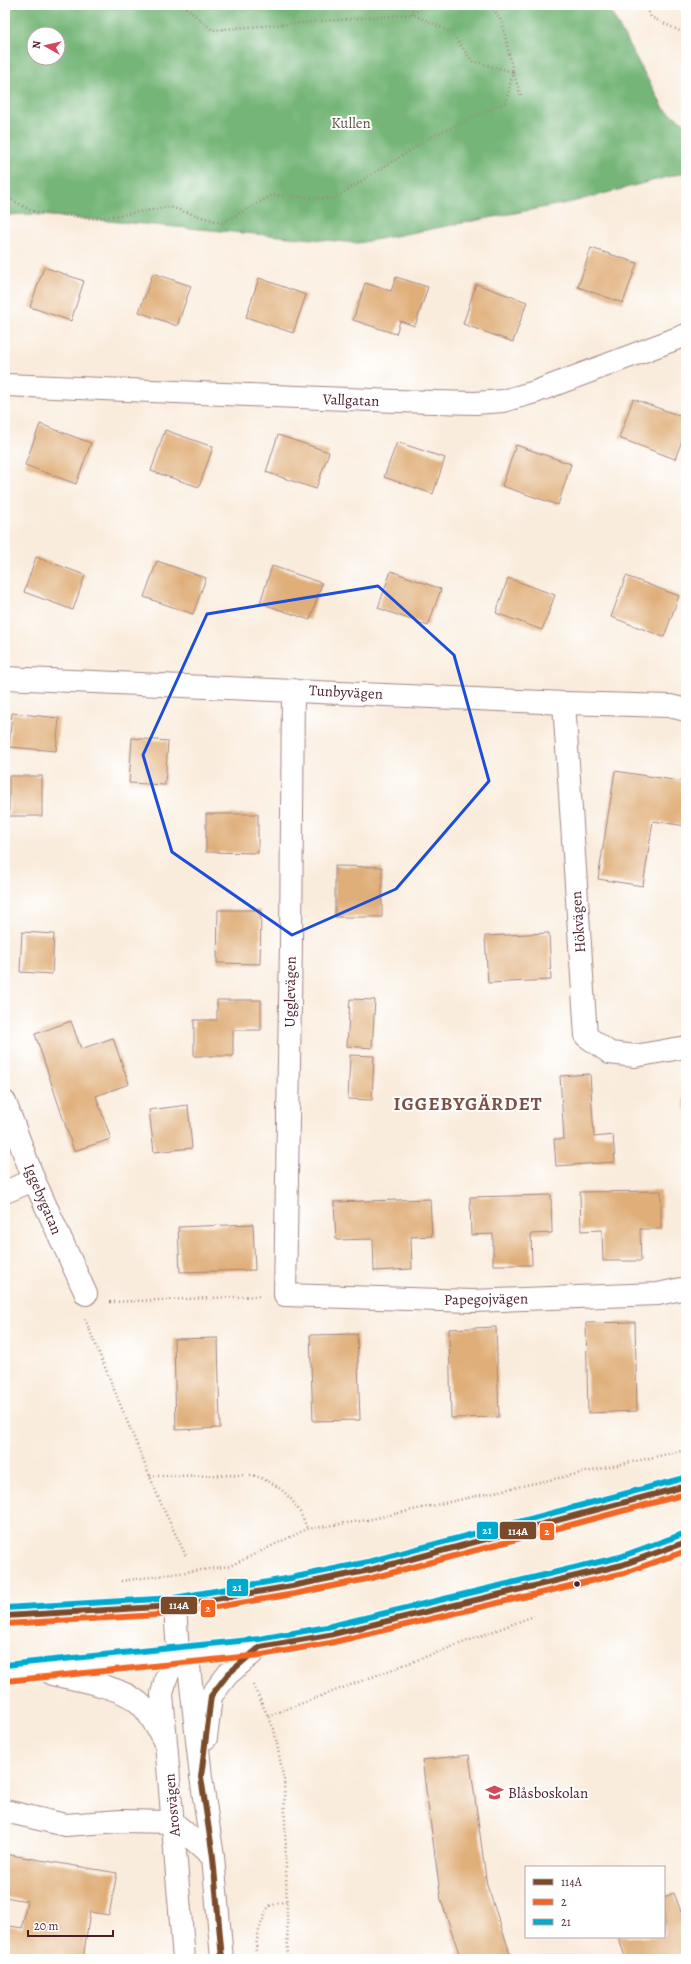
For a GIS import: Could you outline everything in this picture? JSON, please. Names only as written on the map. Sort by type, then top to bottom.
[{"type":"street","name":"Vallgatan","points":[[5,385],[396,401],[475,403],[503,401],[535,392],[686,335]]},
{"type":"street","name":"Tunbyvägen","points":[[5,678],[564,703],[670,706],[686,710]]},
{"type":"street","name":"Ugglevägen","points":[[285,1295],[291,943],[293,690]]},
{"type":"street","name":"Hökvägen","points":[[564,703],[586,1036],[610,1053],[635,1056],[686,1048]]},
{"type":"street","name":"Iggebygatan","points":[[5,1102],[34,1180],[83,1299]]},
{"type":"street","points":[[5,1192],[34,1180]]},
{"type":"street","name":"Papegojvägen","points":[[285,1295],[472,1300],[658,1294],[686,1288]]},
{"type":"street","points":[[5,1616],[175,1606],[234,1597],[370,1570],[686,1486]]},
{"type":"street","points":[[5,1673],[38,1671],[178,1654],[260,1647],[328,1635],[615,1567],[686,1542]]},
{"type":"street","points":[[175,1606],[178,1654]]},
{"type":"street","points":[[201,1777],[211,1696],[228,1674],[260,1647]]},
{"type":"street","name":"Arosvägen","points":[[184,1959],[162,1694],[166,1678],[178,1654],[189,1666],[201,1777],[213,1857],[222,1959]]},
{"type":"street","points":[[38,1671],[111,1688],[138,1702],[153,1720],[167,1748]]},
{"type":"street","points":[[5,1811],[65,1825],[121,1821],[173,1822],[213,1857]]},
{"type":"path","points":[[183,5],[212,30],[412,14],[451,32],[472,61],[513,72]]},
{"type":"path","points":[[412,5],[412,14]]},
{"type":"path","points":[[412,14],[427,5]]},
{"type":"path","points":[[491,5],[502,22],[513,72],[521,96]]},
{"type":"path","points":[[645,5],[651,17],[686,34]]},
{"type":"path","points":[[5,196],[32,211],[95,219],[170,207],[222,223],[273,195],[333,199],[433,136],[506,102],[513,72]]},
{"type":"path","points":[[187,1558],[162,1506],[83,1299],[285,1295]]},
{"type":"path","points":[[120,1581],[230,1566],[307,1529],[367,1520],[686,1450]]},
{"type":"path","points":[[150,1476],[252,1475],[264,1478],[280,1487],[293,1500],[303,1515],[307,1529]]},
{"type":"path","points":[[268,1716],[534,1616]]},
{"type":"path","points":[[252,1684],[274,1729],[284,1780],[288,1959]]},
{"type":"path","points":[[256,1959],[256,1944],[261,1923],[269,1906],[287,1901]]},
{"type":"highlighted area","points":[[378,586],[454,655],[489,781],[396,889],[292,935],[172,852],[143,755],[207,614]]},
{"type":"green space","name":"Kullen","points":[[5,5],[607,5],[664,109],[686,124],[686,172],[572,202],[358,243],[29,214],[5,215]]},
{"type":"building","points":[[591,248],[637,263],[623,303],[578,287]]},
{"type":"building","points":[[44,267],[84,281],[71,321],[30,307]]},
{"type":"building","points":[[153,273],[191,286],[177,326],[139,312]]},
{"type":"building","points":[[396,277],[428,287],[415,326],[400,321],[396,334],[353,320],[365,283],[391,291]]},
{"type":"building","points":[[259,278],[306,295],[293,333],[246,317]]},
{"type":"building","points":[[476,284],[527,302],[513,342],[463,324]]},
{"type":"building","points":[[633,399],[686,418],[686,430],[675,459],[619,438]]},
{"type":"building","points":[[40,424],[91,443],[76,484],[25,465]]},
{"type":"building","points":[[165,430],[213,447],[199,487],[151,471]]},
{"type":"building","points":[[278,435],[329,452],[316,489],[266,472]]},
{"type":"building","points":[[397,442],[445,458],[433,494],[384,477]]},
{"type":"building","points":[[516,445],[571,464],[558,505],[502,486]]},
{"type":"building","points":[[36,557],[85,575],[73,610],[24,592]]},
{"type":"building","points":[[157,561],[206,578],[193,614],[144,597]]},
{"type":"building","points":[[272,566],[322,583],[310,620],[260,603]]},
{"type":"building","points":[[391,571],[441,589],[428,626],[378,608]]},
{"type":"building","points":[[626,576],[679,596],[664,637],[611,617]]},
{"type":"building","points":[[508,578],[555,595],[542,630],[496,613]]},
{"type":"building","points":[[12,713],[59,718],[56,751],[9,747]]},
{"type":"building","points":[[132,738],[168,741],[165,785],[129,783]]},
{"type":"building","points":[[615,771],[686,782],[686,826],[653,821],[643,886],[598,879]]},
{"type":"building","points":[[9,776],[42,776],[42,816],[9,816]]},
{"type":"building","points":[[206,814],[258,814],[258,853],[206,852]]},
{"type":"building","points":[[335,866],[382,867],[382,917],[335,917]]},
{"type":"building","points":[[218,910],[261,910],[260,964],[217,963]]},
{"type":"building","points":[[22,932],[54,934],[52,974],[20,972]]},
{"type":"building","points":[[549,933],[551,980],[488,983],[485,936]]},
{"type":"building","points":[[350,999],[375,1000],[372,1048],[347,1046]]},
{"type":"building","points":[[217,1000],[261,1000],[261,1030],[233,1030],[233,1056],[194,1056],[194,1020],[217,1020]]},
{"type":"building","points":[[71,1021],[81,1049],[113,1038],[129,1084],[96,1096],[111,1139],[74,1151],[35,1034]]},
{"type":"building","points":[[350,1055],[374,1056],[372,1100],[348,1099]]},
{"type":"building","points":[[590,1074],[594,1137],[613,1135],[615,1162],[556,1166],[554,1139],[564,1139],[560,1076]]},
{"type":"building","points":[[686,1099],[686,1111],[685,1111],[683,1100]]},
{"type":"building","points":[[188,1105],[192,1148],[154,1152],[149,1110]]},
{"type":"building","points":[[661,1191],[661,1229],[640,1229],[641,1261],[603,1261],[602,1230],[581,1231],[580,1192]]},
{"type":"building","points":[[551,1195],[552,1233],[531,1234],[532,1265],[493,1265],[493,1234],[471,1235],[470,1197]]},
{"type":"building","points":[[430,1199],[432,1236],[411,1237],[412,1269],[374,1271],[373,1239],[336,1240],[334,1202]]},
{"type":"building","points":[[253,1224],[255,1270],[180,1272],[178,1227]]},
{"type":"building","points":[[635,1322],[637,1411],[588,1413],[586,1323]]},
{"type":"building","points":[[496,1327],[499,1417],[451,1418],[449,1329]]},
{"type":"building","points":[[357,1334],[360,1420],[313,1421],[310,1335]]},
{"type":"building","points":[[218,1338],[220,1428],[176,1430],[174,1339]]},
{"type":"building","points":[[469,1755],[487,1885],[512,1959],[461,1959],[441,1900],[422,1760]]},
{"type":"building","points":[[5,1854],[117,1873],[109,1915],[90,1912],[83,1959],[5,1959],[5,1925],[22,1928],[27,1901],[5,1897]]},
{"type":"building","points":[[674,1893],[686,1925],[686,1959],[626,1959],[618,1938],[665,1938],[665,1897]]},
{"type":"transit line","name":"21","points":[[5,1608],[174,1598],[291,1578],[368,1562],[684,1478]]},
{"type":"transit line","name":"114A","points":[[5,1616],[175,1606],[292,1586],[370,1570],[686,1486]]},
{"type":"transit line","name":"2","points":[[5,1624],[175,1614],[294,1594],[372,1578],[686,1494]]},
{"type":"transit line","name":"21","points":[[5,1665],[259,1639],[327,1627],[620,1557],[683,1534]]},
{"type":"transit line","name":"114A","points":[[222,1959],[213,1857],[201,1777],[211,1696],[228,1674],[260,1647],[329,1635],[622,1565],[686,1542]]},
{"type":"transit line","name":"2","points":[[6,1681],[261,1655],[330,1643],[624,1573],[686,1551]]},
{"type":"place","name":"Blåsboskolan","points":[[495,1793]]},
{"type":"district","name":"IGGEBYGÄRDET","points":[[468,1104]]}]
